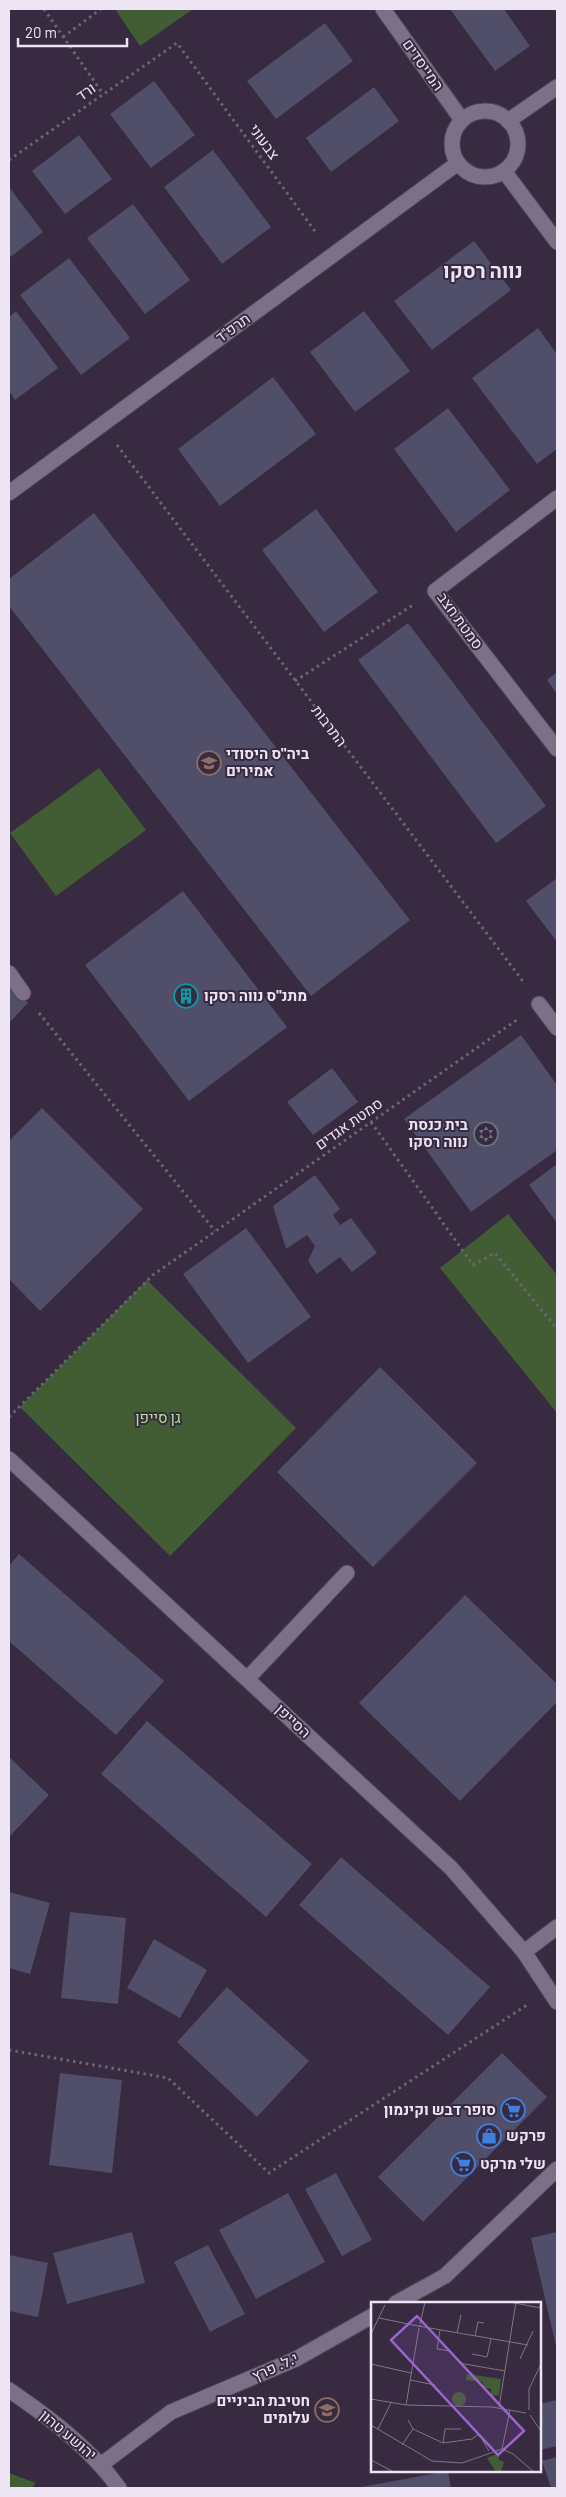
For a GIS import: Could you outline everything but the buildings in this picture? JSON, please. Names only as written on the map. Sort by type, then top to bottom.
[{"type":"street","name":"המייסדים","points":[[383,9],[462,120]]},
{"type":"street","points":[[508,121],[557,87]]},
{"type":"street","points":[[488,111],[499,114],[508,121],[515,130],[518,142],[514,158],[504,171],[488,177],[476,176],[466,171],[458,163],[453,152],[452,141],[462,120],[476,112],[488,111]]},
{"type":"street","name":"תרפ\"ד","points":[[9,493],[458,163]]},
{"type":"street","points":[[504,171],[557,242]]},
{"type":"street","name":"סמטת חצב","points":[[557,498],[435,591],[557,749]]},
{"type":"street","points":[[9,973],[23,993]]},
{"type":"street","points":[[539,1004],[557,1028]]},
{"type":"street","name":"הסייפן","points":[[9,1458],[450,1868],[524,1952],[553,1997]]},
{"type":"street","points":[[247,1679],[347,1573]]},
{"type":"street","points":[[524,1952],[557,1927]]},
{"type":"street","points":[[398,2302],[445,2276],[557,2169]]},
{"type":"street","name":"י.ל. פרץ","points":[[102,2464],[171,2412],[296,2359],[371,2317]]},
{"type":"street","name":"יהושע טהון","points":[[9,2390],[51,2419],[102,2464],[119,2488]]},
{"type":"path","points":[[44,9],[103,94]]},
{"type":"path","points":[[63,37],[101,9]]},
{"type":"path","name":"ורד","points":[[9,160],[177,43]]},
{"type":"path","name":"צבעוני","points":[[177,43],[332,255]]},
{"type":"path","name":"התרבות","points":[[101,425],[539,1004]]},
{"type":"path","points":[[295,681],[435,591]]},
{"type":"path","points":[[23,993],[215,1231]]},
{"type":"path","name":"סמטת אגדים","points":[[9,1417],[153,1275],[539,1004]]},
{"type":"path","points":[[371,1122],[473,1265],[495,1253],[557,1329]]},
{"type":"path","points":[[9,2050],[168,2078],[269,2173],[553,1997]]},
{"type":"green space","points":[[115,9],[193,9],[140,46]]},
{"type":"green space","points":[[99,768],[146,830],[56,896],[10,833]]},
{"type":"green space","points":[[508,1214],[557,1275],[557,1413],[440,1268]]},
{"type":"green space","name":"גן סייפן","points":[[147,1280],[296,1428],[170,1556],[20,1407]]},
{"type":"green space","points":[[9,2473],[36,2483],[32,2488],[9,2488]]},
{"type":"place","name":"ביה\"ס היסודי אמירים","points":[[209,763]]},
{"type":"place","name":"מתנ\"ס נווה רסקו","points":[[186,996]]},
{"type":"place","name":"בית כנסת נווה רסקו","points":[[486,1134]]},
{"type":"place","name":"סופר דבש וקינמון","points":[[513,2110]]},
{"type":"place","name":"פרקש","points":[[489,2136]]},
{"type":"place","name":"שלי מרקט","points":[[463,2164]]},
{"type":"place","name":"חטיבת הביניים עלומים","points":[[327,2410]]},
{"type":"district","name":"נווה רסקו","points":[[483,271]]}]
